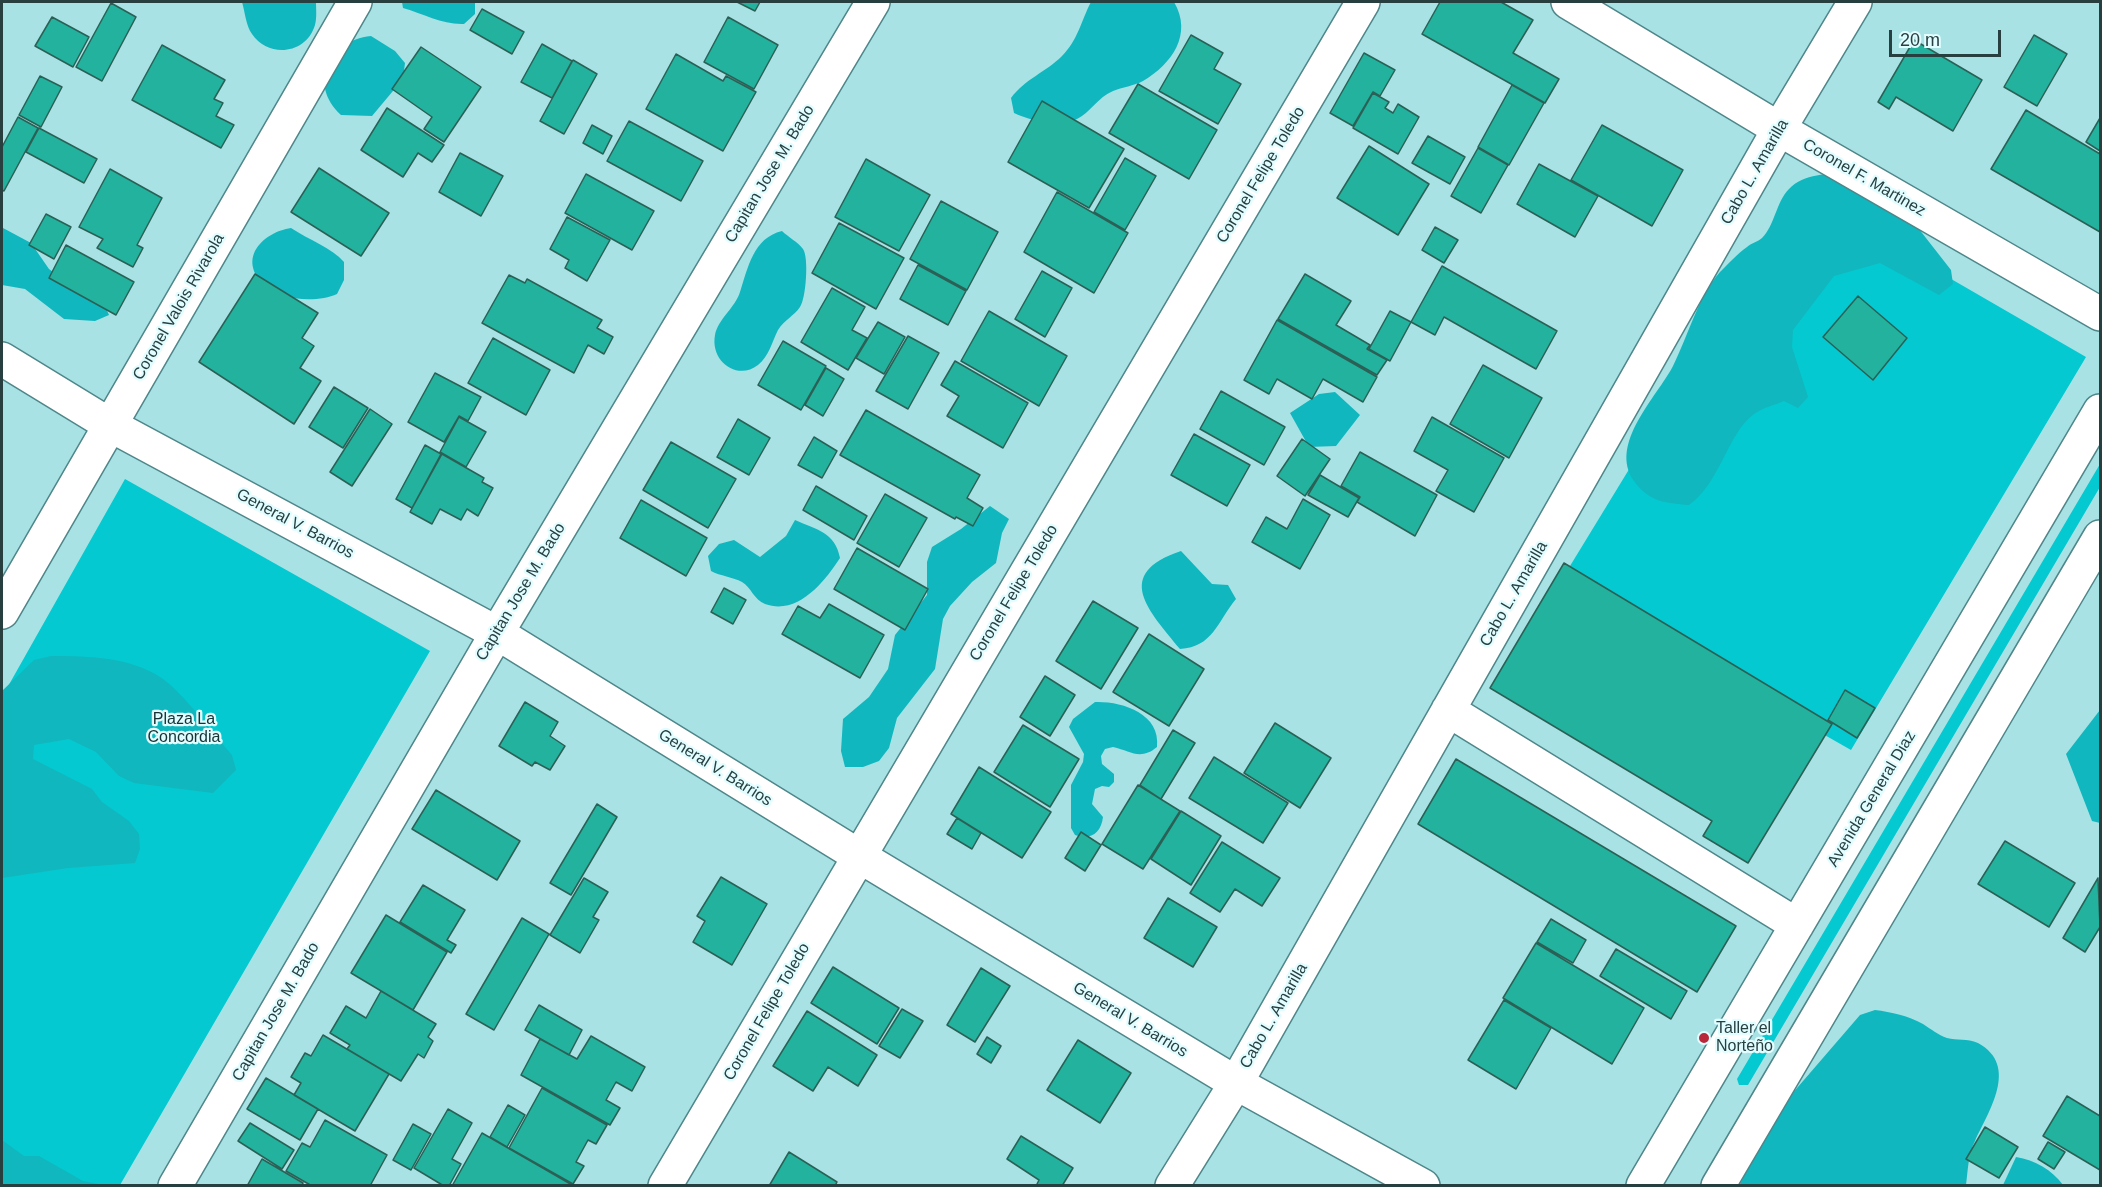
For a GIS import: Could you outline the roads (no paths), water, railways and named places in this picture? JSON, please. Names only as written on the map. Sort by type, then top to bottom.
[{"type":"street","name":"Coronel Valois Rivarola","points":[[2,612],[355,2]]},
{"type":"street","name":"Capitan Jose M. Bado","points":[[175,1185],[497,633],[873,2]]},
{"type":"street","name":"Coronel Felipe Toledo","points":[[665,1185],[1363,2]]},
{"type":"street","name":"Coronel F. Martinez","points":[[1568,2],[1779,129],[2100,315]]},
{"type":"street","name":"Cabo L. Amarilla","points":[[1172,1185],[1236,1083],[1779,129],[1855,2]]},
{"type":"street","name":"General V. Barrios","points":[[2,359],[110,425],[497,633],[859,856],[1236,1083],[1423,1185]]},
{"type":"street","name":"Avenida General Diaz","points":[[1643,1185],[2100,411]]},
{"type":"street","points":[[1718,1185],[2100,537]]},
{"type":"street","points":[[1448,710],[1797,925]]},
{"type":"place","name":"Taller el Norteño","points":[[1704,1038]]},
{"type":"park label","name":"Plaza La Concordia","points":[[184,729]]}]
